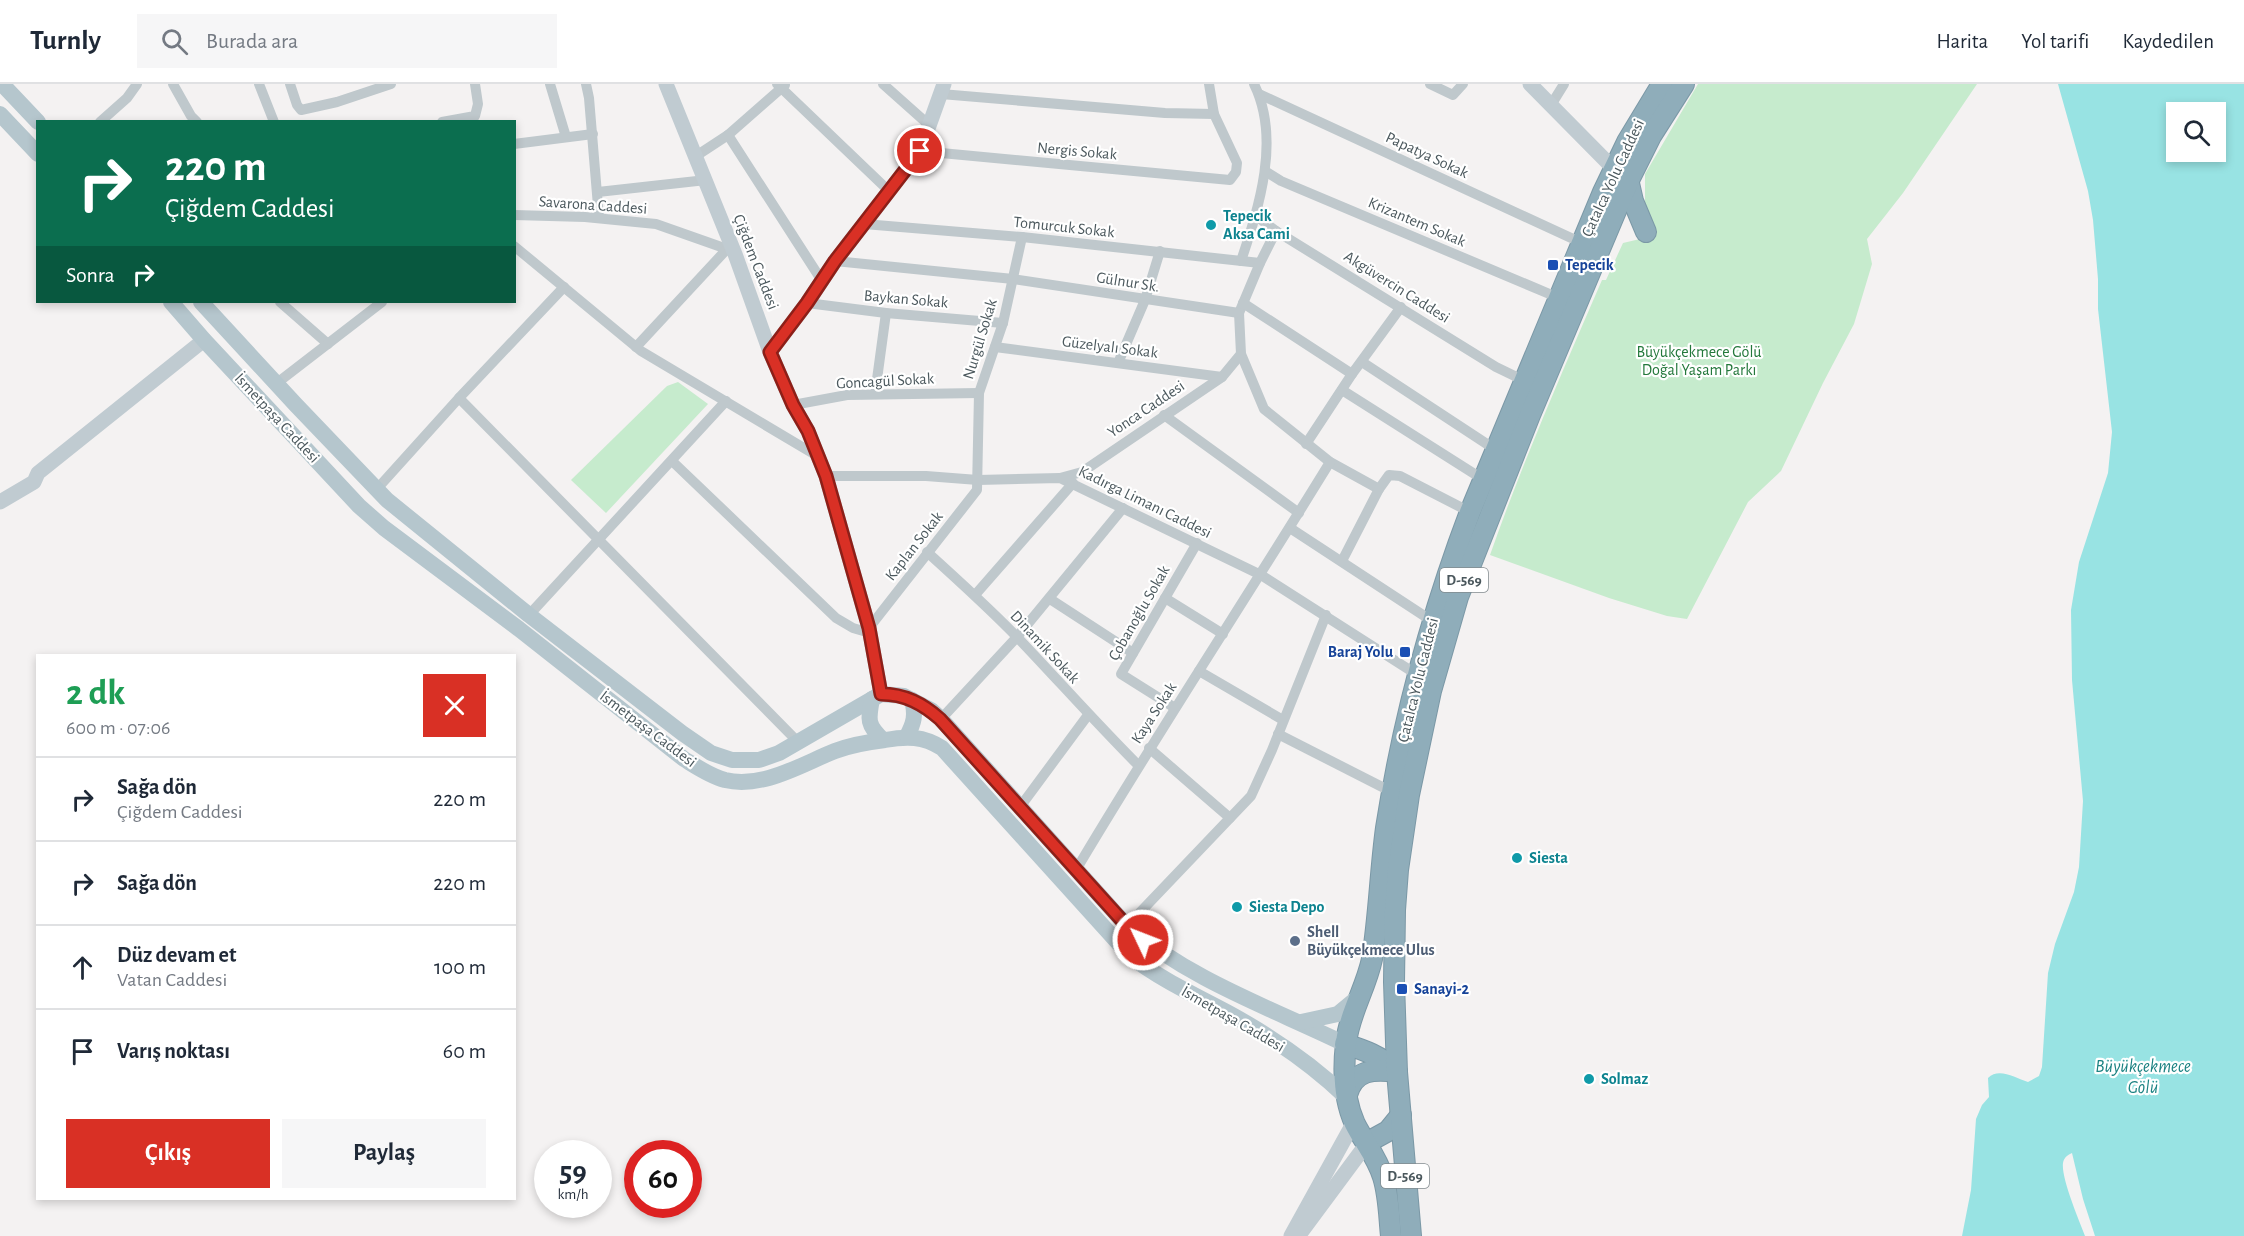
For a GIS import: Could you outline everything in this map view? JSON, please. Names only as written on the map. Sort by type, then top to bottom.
[{"type":"highway","name":"Çatalca Yolu Caddesi","points":[[1411,1236],[1397,1072],[1394,982],[1398,870],[1416,758],[1431,691],[1458,597],[1606,233],[1621,174],[1641,117],[1662,84]]},
{"type":"highway","name":"Çatalca Yolu Caddesi","points":[[1391,1236],[1383,1178],[1368,1143],[1354,1122],[1346,1097],[1346,1044],[1353,1013],[1369,975],[1375,941],[1386,830],[1416,674],[1470,512],[1582,243],[1621,174],[1651,136],[1684,84]]},
{"type":"highway","points":[[1606,233],[1632,228],[1646,232],[1621,174]]},
{"type":"highway","points":[[1346,1044],[1386,1062],[1397,1072]]},
{"type":"highway","points":[[1346,1097],[1356,1077],[1365,1071],[1378,1069],[1397,1072]]},
{"type":"highway","points":[[1368,1143],[1388,1131],[1401,1115]]},
{"type":"main road","points":[[2,84],[36,120]]},
{"type":"main road","points":[[0,114],[36,152]]},
{"type":"main road","name":"İsmetpaşa Caddesi","points":[[172,303],[359,506],[384,528],[684,759],[708,774],[726,781],[772,776],[851,746],[907,736],[922,738],[942,748],[1131,956],[1157,976],[1233,1016],[1299,1058],[1346,1097]]},
{"type":"main road","name":"İsmetpaşa Caddesi","points":[[202,303],[376,490],[530,615],[711,753],[732,760],[759,760],[799,743],[876,696],[895,694],[912,700],[931,710],[940,719],[1127,926],[1163,953],[1193,971],[1243,997],[1346,1044]]},
{"type":"main road","points":[[204,340],[223,325]]},
{"type":"main road","points":[[359,506],[376,490]]},
{"type":"main road","points":[[488,606],[500,590]]},
{"type":"main road","points":[[876,696],[868,716],[870,725],[883,740]]},
{"type":"main road","points":[[907,736],[916,713],[912,700]]},
{"type":"main road","points":[[638,723],[651,709]]},
{"type":"main road","points":[[1071,891],[1080,874]]},
{"type":"main road","points":[[1301,1022],[1338,1014],[1361,995]]},
{"type":"main road","points":[[1233,1016],[1243,997]]},
{"type":"street","points":[[102,120],[127,98],[137,84]]},
{"type":"street","points":[[172,84],[195,120]]},
{"type":"street","points":[[260,84],[273,120]]},
{"type":"street","points":[[290,84],[301,110],[337,102],[391,84]]},
{"type":"street","points":[[449,120],[475,116],[478,104],[475,84]]},
{"type":"street","points":[[550,84],[566,137]]},
{"type":"street","points":[[586,84],[593,134],[599,218]]},
{"type":"street","name":"Çiğdem Caddesi","points":[[666,84],[706,180],[770,352],[793,405],[820,457],[870,631],[876,696]]},
{"type":"street","points":[[884,84],[929,125]]},
{"type":"street","points":[[770,352],[835,261],[920,151],[942,89],[1165,113],[1214,114],[1209,84]]},
{"type":"street","points":[[1430,84],[1453,94],[1463,84]]},
{"type":"street","points":[[1530,84],[1621,174]]},
{"type":"street","points":[[1551,105],[1564,84]]},
{"type":"street","points":[[696,156],[728,135],[781,86],[890,192]]},
{"type":"street","points":[[1241,261],[1265,171],[1267,142],[1256,89]]},
{"type":"street","name":"Papatya Sokak","points":[[1256,89],[1582,243]]},
{"type":"street","name":"Nergis Sokak","points":[[920,151],[1230,180],[1236,172],[1237,164],[1214,114]]},
{"type":"street","points":[[516,144],[593,134]]},
{"type":"street","points":[[728,135],[822,281]]},
{"type":"street","name":"Krizantem Sokak","points":[[1265,171],[1281,181],[1559,298]]},
{"type":"street","points":[[598,192],[706,180]]},
{"type":"street","name":"Savarona Caddesi","points":[[516,215],[599,218],[656,224],[731,252]]},
{"type":"street","name":"Akgüvercin Caddesi","points":[[1255,215],[1276,231],[1496,367],[1525,381]]},
{"type":"street","name":"Tomurcuk Sokak","points":[[864,224],[1022,237],[1260,263]]},
{"type":"street","points":[[1276,231],[1241,308],[1241,354],[1264,409],[1330,462],[1379,489]]},
{"type":"street","name":"Nurgül Sokak","points":[[978,480],[979,393],[1003,323],[1022,237]]},
{"type":"street","points":[[516,248],[636,347],[820,457]]},
{"type":"street","points":[[1118,363],[1145,300],[1160,251]]},
{"type":"street","points":[[636,347],[731,252]]},
{"type":"street","name":"Gülnur Sk.","points":[[835,261],[1013,279],[1145,300],[1241,308]]},
{"type":"street","points":[[376,490],[564,287]]},
{"type":"street","points":[[280,303],[328,344]]},
{"type":"street","points":[[277,383],[381,303]]},
{"type":"street","name":"Baykan Sokak","points":[[807,303],[885,314],[1003,323]]},
{"type":"street","points":[[1306,444],[1352,374],[1401,307]]},
{"type":"street","points":[[1241,308],[1352,374]]},
{"type":"street","points":[[875,394],[885,314]]},
{"type":"street","points":[[0,502],[34,482],[38,473],[204,340]]},
{"type":"street","name":"Güzelyalı Sokak","points":[[995,347],[1222,376]]},
{"type":"street","name":"Yonca Caddesi","points":[[1060,478],[1082,472],[1222,376],[1241,354]]},
{"type":"street","points":[[1362,362],[1496,450]]},
{"type":"street","points":[[1342,390],[1484,480]]},
{"type":"street","name":"Goncagül Sokak","points":[[793,405],[847,395],[979,393]]},
{"type":"street","points":[[459,398],[799,743]]},
{"type":"street","points":[[530,615],[598,538],[726,401]]},
{"type":"street","points":[[1164,415],[1299,513]]},
{"type":"street","points":[[672,461],[836,618],[853,628],[870,631]]},
{"type":"street","name":"Kaya Sokak","points":[[1080,874],[1138,765],[1261,575],[1330,462]]},
{"type":"street","points":[[0,490],[29,473],[38,473]]},
{"type":"street","points":[[1342,561],[1379,489],[1389,475],[1400,476],[1470,512]]},
{"type":"street","name":"Kadırga Limanı Caddesi","points":[[826,476],[926,476],[978,480],[1060,478],[1261,575],[1416,674]]},
{"type":"street","name":"Kaplan Sokak","points":[[870,631],[927,552],[977,490],[978,480]]},
{"type":"street","points":[[975,595],[1073,483]]},
{"type":"street","points":[[940,719],[1050,599],[1123,508]]},
{"type":"street","points":[[1290,528],[1432,621]]},
{"type":"street","name":"Çobanoğlu Sokak","points":[[1175,708],[1121,674],[1197,543]]},
{"type":"street","name":"Dinamik Sokak","points":[[927,552],[1017,637],[1088,715],[1138,765]]},
{"type":"street","points":[[1165,598],[1222,634]]},
{"type":"street","points":[[1050,599],[1133,653]]},
{"type":"street","points":[[1127,926],[1251,796],[1326,615]]},
{"type":"street","points":[[1198,671],[1283,720]]},
{"type":"street","points":[[1020,807],[1088,715]]},
{"type":"street","points":[[1278,734],[1392,792]]},
{"type":"street","points":[[1149,748],[1230,818]]},
{"type":"street","points":[[1291,1236],[1354,1122]]},
{"type":"street","points":[[1299,1236],[1368,1143]]},
{"type":"green space","name":"Büyükçekmece Gölü Doğal Yaşam Parkı","points":[[1698,84],[1977,84],[1903,193],[1867,239],[1872,264],[1854,324],[1781,471],[1748,502],[1687,619],[1667,616],[1609,598],[1490,555],[1530,450],[1602,280],[1606,280],[1623,243],[1640,239],[1654,228],[1645,204],[1645,174]]},
{"type":"green space","points":[[678,382],[708,404],[606,513],[571,480],[667,386]]},
{"type":"water","name":"Büyükçekmece Gölü","points":[[2058,84],[2244,84],[2244,1236],[2095,1236],[2072,1153],[2064,1159],[2063,1170],[2085,1236],[1962,1236],[1971,1190],[1976,1119],[1982,1105],[1989,1097],[1988,1078],[2002,1073],[2028,1082],[2039,1076],[2042,1067],[2048,973],[2055,944],[2074,892],[2079,867],[2083,801],[2072,680],[2071,610],[2079,562],[2108,473],[2112,432],[2098,309],[2093,220],[2088,191]]},
{"type":"place","name":"Tepecik Aksa Cami","points":[[1211,225]]},
{"type":"place","name":"Tepecik","points":[[1553,265]]},
{"type":"place","name":"Baraj Yolu","points":[[1405,652]]},
{"type":"place","name":"Siesta","points":[[1517,858]]},
{"type":"place","name":"Siesta Depo","points":[[1237,907]]},
{"type":"place","name":"Shell Büyükçekmece Ulus","points":[[1295,941]]},
{"type":"place","name":"Sanayi-2","points":[[1402,989]]},
{"type":"place","name":"Solmaz","points":[[1589,1079]]},
{"type":"route","points":[[920,151],[835,261],[786,333],[770,352],[793,405],[820,457],[869,628],[881,694],[904,696],[931,710],[1127,926],[1143,940]]}]
